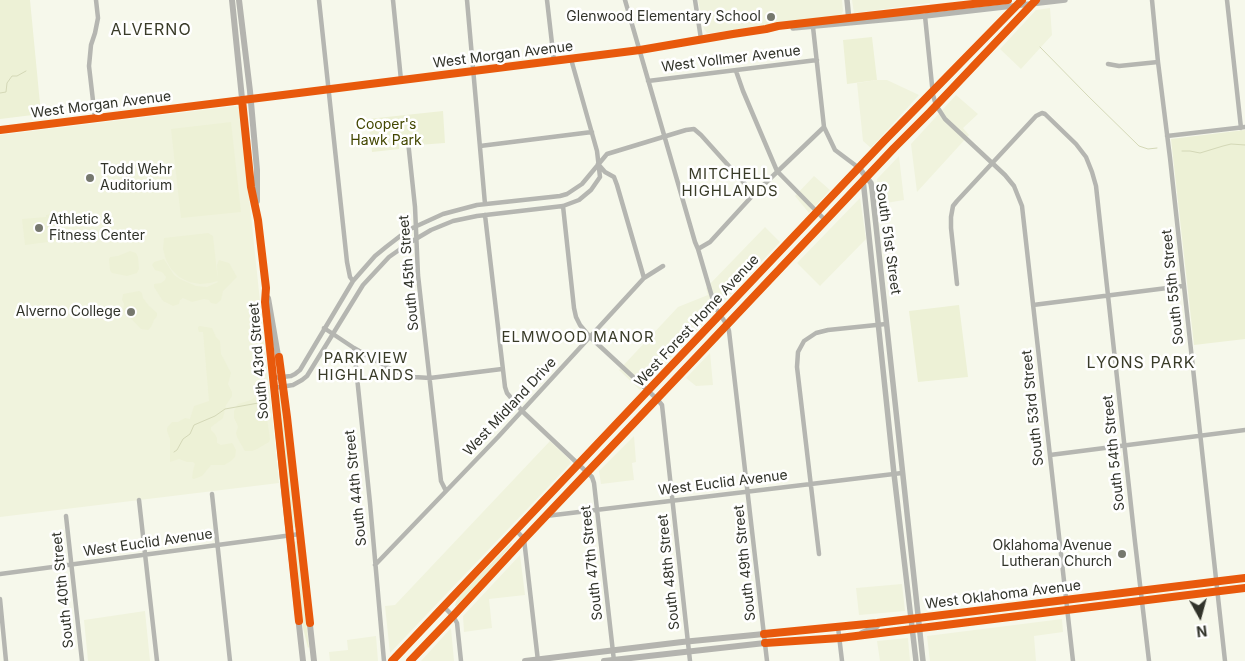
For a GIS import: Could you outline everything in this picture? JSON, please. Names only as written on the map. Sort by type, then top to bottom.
[{"type":"main road","name":"South 43rd Street","points":[[232,0],[251,187],[258,220]]},
{"type":"main road","name":"South 43rd Street","points":[[239,0],[247,62],[258,220],[266,288],[273,378],[304,661]]},
{"type":"main road","name":"West Forest Home Avenue","points":[[410,661],[546,516],[583,468],[652,395],[727,325],[1034,2]]},
{"type":"main road","name":"West Forest Home Avenue","points":[[392,661],[516,530],[583,468],[652,395],[720,315],[816,212],[1020,3]]},
{"type":"main road","points":[[238,63],[247,62]]},
{"type":"main road","name":"South 43rd Street","points":[[266,288],[284,387],[314,661]]},
{"type":"main road","name":"West Oklahoma Avenue","points":[[525,661],[877,623],[1245,578]]},
{"type":"main road","name":"West Oklahoma Avenue","points":[[604,661],[765,643],[840,638],[1245,588]]},
{"type":"main road","points":[[851,636],[876,627],[878,626],[877,623]]},
{"type":"street","points":[[95,118],[89,66],[91,45],[98,18],[96,0]]},
{"type":"street","points":[[319,0],[347,262],[350,277],[353,281]]},
{"type":"street","points":[[393,0],[401,80]]},
{"type":"street","points":[[467,0],[485,204]]},
{"type":"street","points":[[546,0],[554,61]]},
{"type":"street","points":[[625,0],[640,50]]},
{"type":"street","points":[[695,0],[701,39]]},
{"type":"street","points":[[847,0],[849,21]]},
{"type":"street","name":"West Morgan Avenue","points":[[924,13],[1008,0]]},
{"type":"street","name":"West Morgan Avenue","points":[[0,130],[640,50],[778,26],[1065,0]]},
{"type":"street","name":"South 55th Street","points":[[1152,0],[1225,661]]},
{"type":"street","points":[[1167,136],[1243,127],[1226,0]]},
{"type":"street","points":[[924,13],[936,106]]},
{"type":"street","name":"West Morgan Avenue","points":[[766,29],[779,30],[813,27],[849,21]]},
{"type":"street","points":[[813,27],[824,127],[835,150],[859,168]]},
{"type":"street","name":"South 49th Street","points":[[640,50],[715,306],[729,331],[767,661]]},
{"type":"street","points":[[274,388],[293,385],[307,376],[367,280],[390,257],[416,239],[453,221],[485,215],[563,206],[578,200],[594,186],[600,177],[597,151],[572,59]]},
{"type":"street","name":"West Vollmer Avenue","points":[[648,81],[817,60]]},
{"type":"street","points":[[1108,64],[1119,66],[1158,62]]},
{"type":"street","points":[[736,71],[777,171],[826,221]]},
{"type":"street","name":"South 53rd Street","points":[[936,106],[945,119],[1006,175],[1014,186],[1022,206],[1073,661]]},
{"type":"street","name":"South 54th Street","points":[[992,164],[1036,116],[1042,113],[1076,144],[1086,158],[1092,172],[1096,186],[1149,661]]},
{"type":"street","points":[[698,249],[710,242],[754,194],[824,127]]},
{"type":"street","points":[[273,378],[295,374],[300,370],[353,281],[365,266],[399,236],[450,212],[468,206],[564,195],[579,187],[607,154],[694,129],[754,194]]},
{"type":"street","points":[[480,146],[592,132]]},
{"type":"street","name":"South 45th Street","points":[[408,141],[418,275],[441,481],[446,491]]},
{"type":"street","points":[[598,164],[605,172],[614,177],[644,278]]},
{"type":"street","points":[[957,284],[951,222],[952,212],[956,200],[992,164]]},
{"type":"street","name":"South 51st Street","points":[[859,168],[865,179],[871,184],[872,189],[902,473],[916,629],[916,661]]},
{"type":"street","name":"South 51st Street","points":[[865,179],[894,474],[915,618]]},
{"type":"street","points":[[563,206],[574,312],[580,325],[590,337],[652,395]]},
{"type":"street","points":[[485,215],[505,388],[522,411],[583,468]]},
{"type":"street","name":"West Midland Drive","points":[[375,565],[522,411],[644,278],[663,266]]},
{"type":"street","points":[[1033,305],[1184,286]]},
{"type":"street","points":[[819,554],[797,367],[798,352],[804,341],[816,333],[886,324]]},
{"type":"street","points":[[324,328],[394,371],[406,375],[430,378],[502,369]]},
{"type":"street","name":"South 44th Street","points":[[354,348],[384,661]]},
{"type":"street","name":"South 48th Street","points":[[652,395],[662,405],[690,661]]},
{"type":"street","points":[[1050,455],[1245,430]]},
{"type":"street","name":"South 47th Street","points":[[583,468],[592,477],[594,483],[614,660]]},
{"type":"street","name":"West Euclid Avenue","points":[[546,516],[902,473]]},
{"type":"street","points":[[212,494],[230,661]]},
{"type":"street","points":[[139,500],[156,661]]},
{"type":"street","name":"South 40th Street","points":[[66,516],[82,661]]},
{"type":"street","points":[[516,530],[524,539],[538,660]]},
{"type":"street","name":"West Euclid Avenue","points":[[0,574],[300,534]]},
{"type":"street","points":[[0,599],[6,661]]},
{"type":"street","points":[[444,606],[454,616],[457,623],[461,661]]},
{"type":"street","points":[[838,627],[842,661]]},
{"type":"street","name":"South 51st Street","points":[[916,629],[923,661]]},
{"type":"shaded area","name":"Glenwood Elementary School","points":[[698,0],[842,0],[843,11],[839,17],[707,33],[704,29]]},
{"type":"shaded area","points":[[852,0],[930,0],[930,3],[854,13]]},
{"type":"shaded area","points":[[1050,8],[1052,35],[1021,69],[1000,49],[1036,10]]},
{"type":"shaded area","points":[[887,80],[919,95],[871,148],[863,141],[857,83]]},
{"type":"shaded area","points":[[956,95],[978,114],[963,128],[969,135],[917,192],[911,144]]},
{"type":"shaded area","name":"Alverno College","points":[[236,106],[240,110],[279,483],[0,517],[0,135]]},
{"type":"shaded area","points":[[899,156],[904,200],[880,204],[877,179]]},
{"type":"shaded area","points":[[814,176],[830,190],[809,213],[795,196]]},
{"type":"shaded area","points":[[860,198],[866,239],[820,286],[797,263]]},
{"type":"shaded area","points":[[765,227],[780,242],[640,390],[619,370],[678,307],[708,295],[706,288]]},
{"type":"shaded area","points":[[710,353],[713,385],[696,386],[686,378]]},
{"type":"shaded area","points":[[634,436],[636,462],[632,463],[634,480],[601,484],[599,471]]},
{"type":"shaded area","points":[[550,441],[571,463],[390,653],[385,606],[395,605]]},
{"type":"shaded area","points":[[520,555],[525,595],[489,599],[492,628],[464,632],[463,616]]},
{"type":"shaded area","points":[[902,584],[905,611],[859,615],[856,588]]},
{"type":"shaded area","points":[[145,611],[150,661],[88,661],[84,620]]},
{"type":"shaded area","points":[[1062,619],[1063,632],[1034,636],[1036,661],[930,661],[927,636]]},
{"type":"shaded area","points":[[451,628],[454,661],[421,661]]},
{"type":"shaded area","points":[[376,636],[378,661],[330,661],[329,652],[348,650],[347,640]]},
{"type":"shaded area","points":[[908,638],[910,661],[880,661],[877,641]]},
{"type":"green space","points":[[0,0],[30,0],[41,114],[0,119]]},
{"type":"green space","points":[[872,37],[877,80],[847,84],[843,40]]},
{"type":"green space","name":"Cooper's Hawk Park","points":[[443,111],[445,143],[418,145],[417,140],[408,134],[407,137],[399,142],[399,149],[372,152],[368,119]]},
{"type":"green space","points":[[231,122],[241,212],[181,218],[171,129]]},
{"type":"green space","name":"LYONS PARK","points":[[1245,130],[1245,339],[1194,345],[1171,139]]},
{"type":"green space","name":"Athletic & Fitness Center","points":[[51,214],[54,216],[56,241],[25,245],[22,219],[46,217],[46,215]]},
{"type":"green space","points":[[208,233],[213,236],[218,281],[200,284],[189,282],[179,277],[166,260],[163,249],[164,238]]},
{"type":"green space","points":[[130,251],[136,253],[138,257],[139,269],[137,273],[127,276],[112,273],[110,270],[110,257]]},
{"type":"green space","points":[[164,259],[174,275],[196,286],[207,287],[218,282],[217,265],[219,260],[229,263],[237,277],[223,291],[221,300],[216,304],[204,299],[192,302],[183,298],[179,304],[173,306],[163,301],[154,287],[154,284],[161,283],[166,277],[162,272],[155,270],[152,265],[154,262]]},
{"type":"green space","points":[[139,291],[149,306],[157,313],[148,330],[141,329],[123,310],[123,294]]},
{"type":"green space","points":[[959,305],[968,377],[918,382],[909,311]]},
{"type":"green space","points":[[200,326],[212,328],[220,341],[221,354],[231,373],[228,384],[232,396],[226,405],[223,418],[211,427],[211,430],[217,438],[217,443],[221,445],[232,443],[236,450],[235,457],[231,461],[224,465],[211,465],[202,476],[194,479],[192,478],[195,464],[193,462],[179,459],[170,462],[170,439],[167,428],[172,422],[178,422],[185,418],[190,419],[194,406],[209,401],[203,332],[199,332],[198,329]]},
{"type":"green space","points":[[280,390],[296,523],[296,527],[293,528],[278,399]]},
{"type":"green space","points":[[263,394],[266,400],[265,405],[270,439],[269,442],[257,449],[245,451],[237,437],[238,427],[234,418],[234,411],[238,404],[251,400]]},
{"type":"green space","points":[[297,541],[308,648],[303,628],[294,542]]},
{"type":"green space","points":[[511,543],[489,572],[455,606],[459,596]]},
{"type":"waterway","points":[[1040,47],[1139,146],[1148,149],[1157,148]]},
{"type":"waterway","points":[[0,93],[6,92],[7,83],[12,76],[17,76],[26,71]]},
{"type":"waterway","points":[[1182,151],[1200,153],[1231,144],[1245,145]]},
{"type":"waterway","points":[[174,452],[183,439],[190,434],[194,425],[215,416],[225,409],[264,402]]},
{"type":"cycle path","points":[[0,130],[640,50],[778,26],[1008,0]]},
{"type":"cycle path","points":[[392,661],[885,140],[1022,0]]},
{"type":"cycle path","points":[[410,661],[1036,0]]},
{"type":"cycle path","points":[[242,100],[251,187],[258,220],[266,288],[265,302],[299,621]]},
{"type":"cycle path","points":[[279,357],[310,623]]},
{"type":"cycle path","points":[[764,634],[877,623],[1245,578]]},
{"type":"cycle path","points":[[765,643],[840,638],[1245,588]]},
{"type":"place","name":"Glenwood Elementary School","points":[[771,17]]},
{"type":"place","name":"Todd Wehr Auditorium","points":[[90,178]]},
{"type":"place","name":"Athletic & Fitness Center","points":[[39,228]]},
{"type":"place","name":"Alverno College","points":[[131,312]]},
{"type":"place","name":"Oklahoma Avenue Lutheran Church","points":[[1122,554]]},
{"type":"district","name":"ALVERNO","points":[[151,30]]},
{"type":"district","name":"MITCHELL HIGHLANDS","points":[[730,182]]},
{"type":"district","name":"ELMWOOD MANOR","points":[[578,337]]},
{"type":"district","name":"LYONS PARK","points":[[1141,363]]},
{"type":"district","name":"PARKVIEW HIGHLANDS","points":[[366,366]]}]
